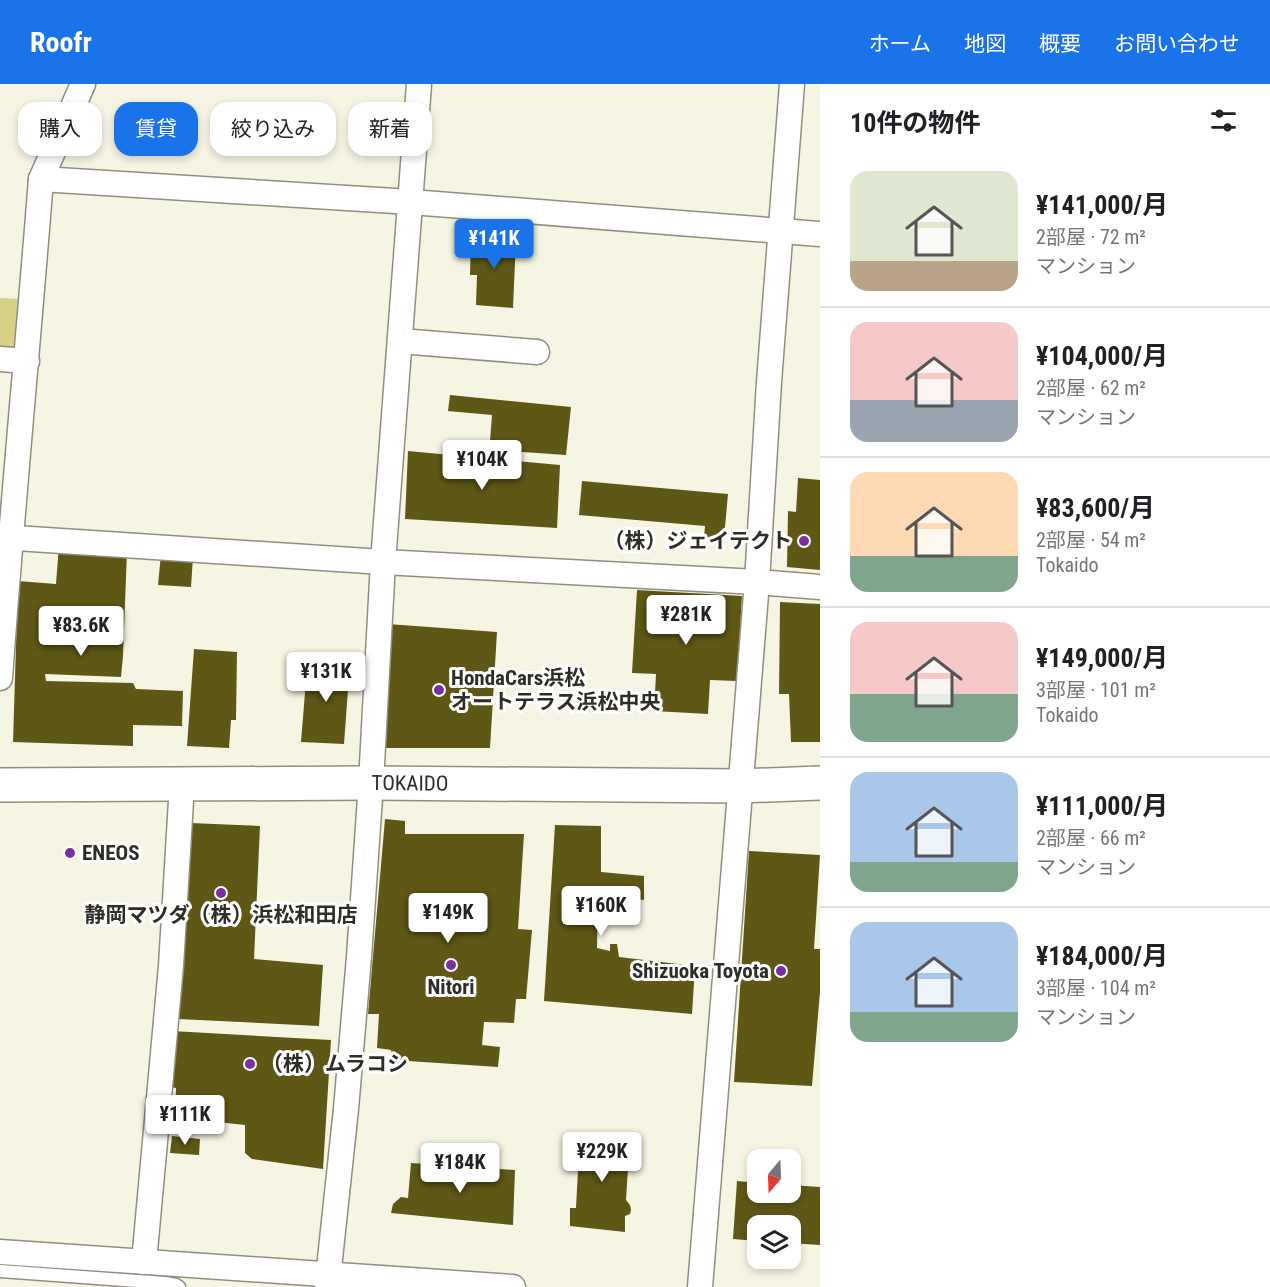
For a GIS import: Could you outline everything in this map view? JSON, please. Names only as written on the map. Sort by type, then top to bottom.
[{"type":"highway","name":"TOKAIDO","points":[[0,784],[371,783],[740,786],[820,783]]},
{"type":"street","points":[[0,678],[5,537],[27,361],[41,179],[83,84]]},
{"type":"street","points":[[328,1281],[346,1109],[371,783],[383,562],[419,84]]},
{"type":"street","points":[[700,1287],[757,582],[769,382],[792,84]]},
{"type":"street","points":[[41,179],[411,202],[820,234]]},
{"type":"street","points":[[400,341],[537,352]]},
{"type":"street","points":[[0,359],[27,361]]},
{"type":"street","points":[[5,537],[383,562],[820,587]]},
{"type":"street","points":[[144,1262],[171,966],[182,784]]},
{"type":"street","points":[[0,1252],[144,1262],[328,1281],[513,1287]]},
{"type":"lane","points":[[0,1271],[40,1281],[165,1283],[179,1287]]},
{"type":"shaded area","points":[[0,298],[19,299],[18,347],[0,346]]},
{"type":"building","points":[[471,236],[516,239],[513,308],[476,305],[477,275],[470,275]]},
{"type":"building","points":[[450,395],[571,407],[566,455],[495,450],[496,441],[490,441],[492,415],[448,411]]},
{"type":"building","points":[[408,451],[560,465],[557,528],[405,519]]},
{"type":"building","name":"（株）ジェイテクト","points":[[798,478],[820,480],[820,570],[787,567],[788,511],[796,512]]},
{"type":"building","points":[[582,481],[728,494],[724,538],[704,537],[705,526],[579,515]]},
{"type":"building","points":[[59,545],[127,551],[121,677],[45,674],[46,681],[133,683],[136,689],[183,691],[182,726],[133,725],[133,746],[13,742],[18,581],[56,584]]},
{"type":"building","points":[[161,554],[193,557],[191,587],[158,585]]},
{"type":"building","points":[[637,590],[742,596],[737,681],[710,680],[708,714],[654,711],[656,674],[632,673]]},
{"type":"building","points":[[780,602],[820,604],[820,742],[791,742],[789,694],[779,694]]},
{"type":"building","name":"HondaCars浜松 オートテラス浜松中央","points":[[388,624],[497,632],[490,748],[381,748]]},
{"type":"building","points":[[194,649],[237,652],[236,720],[231,720],[229,748],[187,746]]},
{"type":"building","points":[[316,660],[350,663],[344,744],[301,742],[307,668]]},
{"type":"building","name":"Nitori","points":[[385,819],[405,821],[405,834],[524,834],[518,929],[532,930],[526,999],[516,999],[514,1023],[484,1022],[482,1045],[500,1047],[498,1067],[393,1060],[391,1050],[377,1048],[379,1014],[368,1014]]},
{"type":"building","name":"静岡マツダ（株）浜松和田店","points":[[190,823],[260,826],[254,959],[323,965],[319,1026],[178,1019]]},
{"type":"building","points":[[555,825],[601,826],[601,872],[644,876],[644,900],[598,895],[597,948],[610,951],[610,944],[617,944],[619,957],[695,966],[692,1014],[544,1001]]},
{"type":"building","name":"Shizuoka Toyota","points":[[749,851],[820,855],[814,949],[820,949],[820,992],[812,1086],[734,1082]]},
{"type":"building","name":"（株）ムラコシ","points":[[172,1031],[331,1040],[323,1169],[252,1159],[245,1153],[245,1125],[217,1122],[217,1115],[175,1113],[176,1088],[169,1087]]},
{"type":"building","points":[[580,1133],[630,1136],[626,1200],[631,1210],[630,1214],[625,1216],[625,1232],[570,1226],[570,1208],[576,1208]]},
{"type":"building","points":[[172,1136],[200,1139],[199,1155],[170,1153]]},
{"type":"building","points":[[411,1163],[515,1170],[513,1225],[391,1213],[393,1204],[401,1197],[408,1198]]},
{"type":"building","points":[[737,1181],[747,1182],[747,1203],[801,1203],[801,1186],[820,1187],[820,1245],[801,1244],[801,1215],[747,1215],[747,1240],[733,1239]]},
{"type":"place","name":"（株）ジェイテクト","points":[[804,541]]},
{"type":"place","name":"HondaCars浜松 オートテラス浜松中央","points":[[439,690]]},
{"type":"place","name":"ENEOS","points":[[70,853]]},
{"type":"place","name":"静岡マツダ（株）浜松和田店","points":[[221,893]]},
{"type":"place","name":"Nitori","points":[[451,965]]},
{"type":"place","name":"Shizuoka Toyota","points":[[781,971]]},
{"type":"place","name":"（株）ムラコシ","points":[[250,1064]]}]
